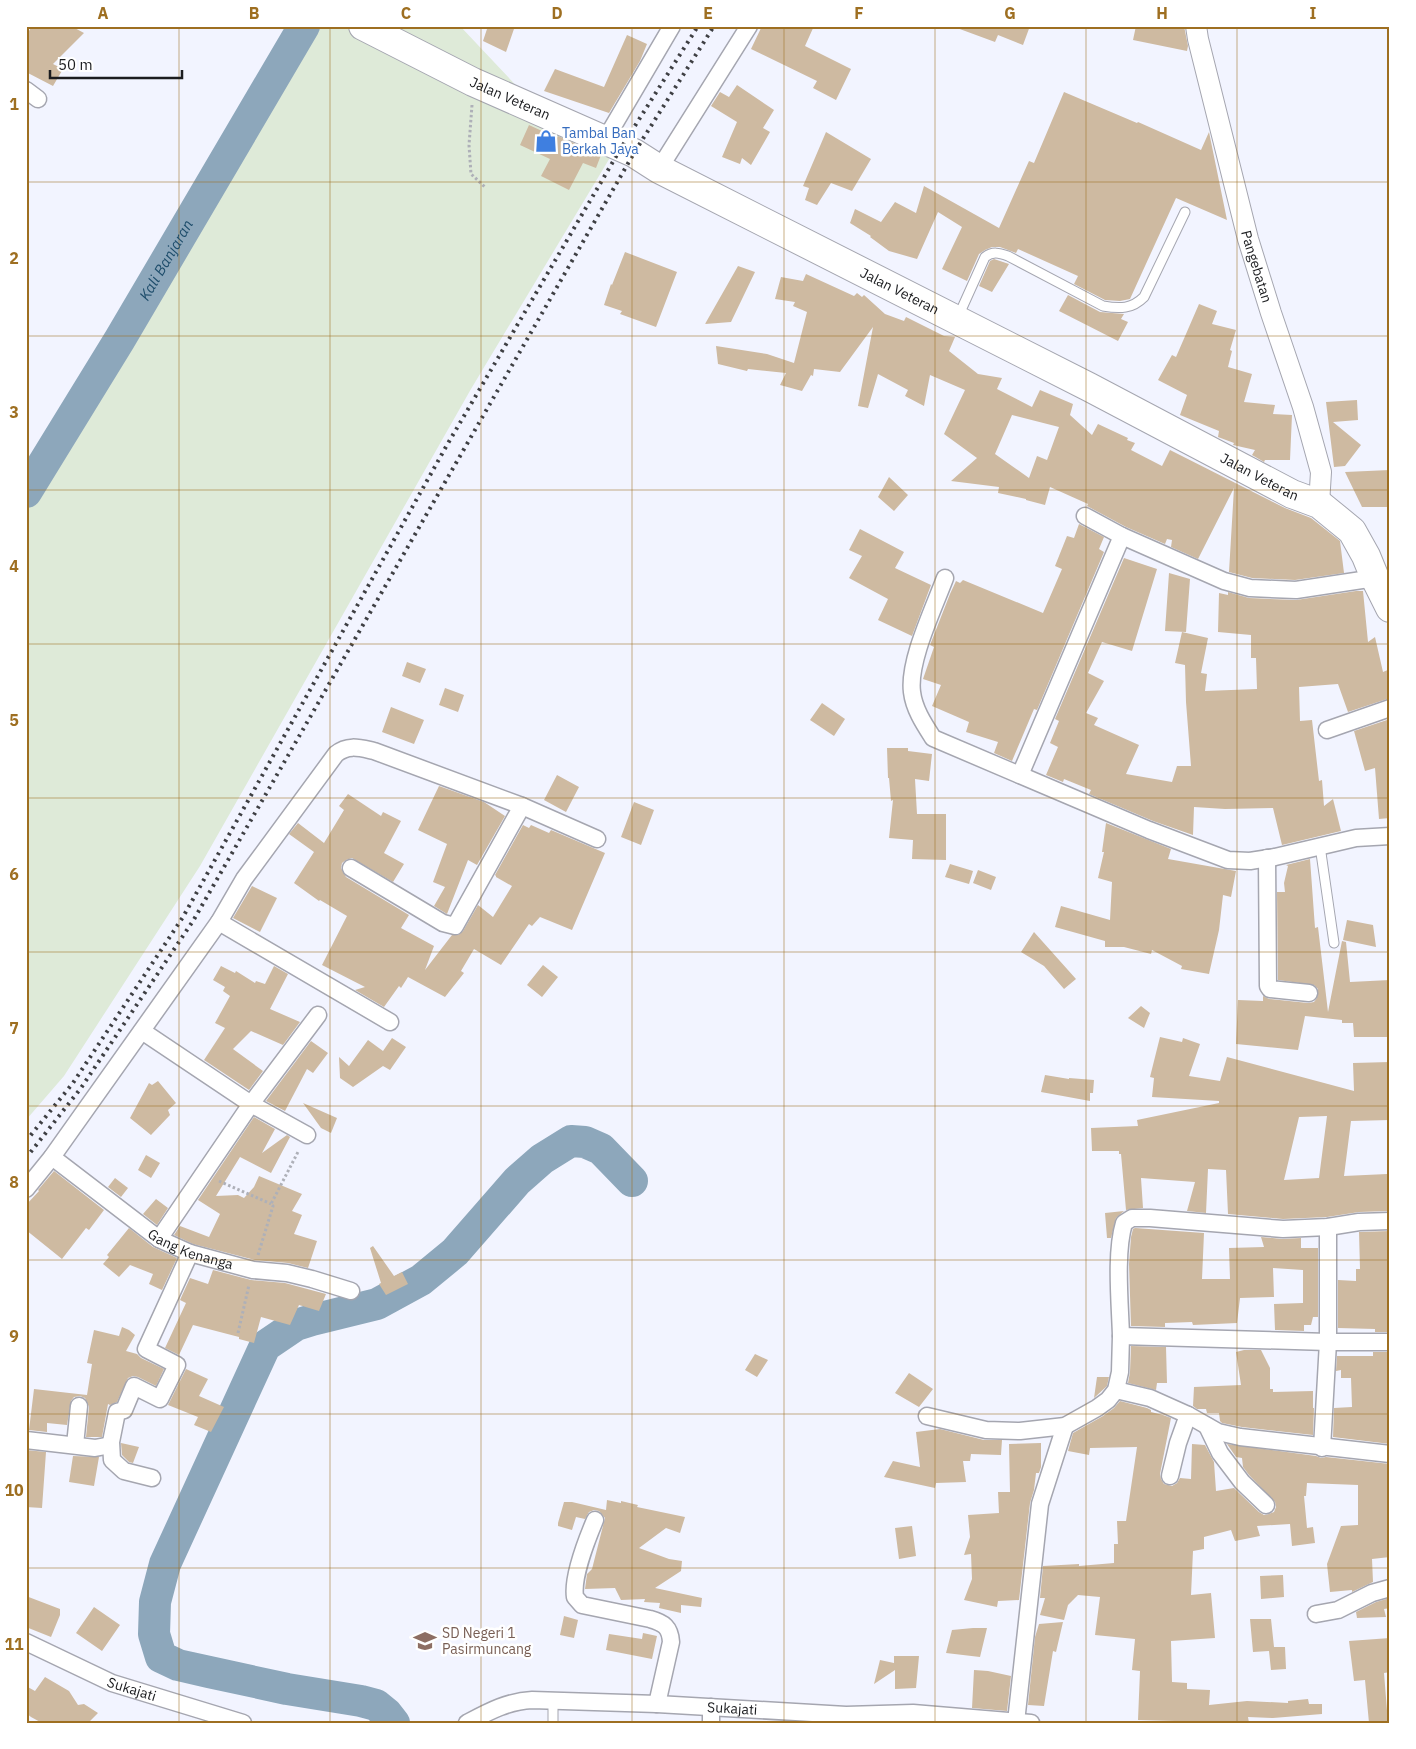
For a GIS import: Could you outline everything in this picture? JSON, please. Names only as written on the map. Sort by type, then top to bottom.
[{"type":"highway","name":"Jalan Veteran","points":[[363,26],[473,82],[634,154],[1089,387],[1292,494],[1319,504],[1352,531],[1390,608]]},
{"type":"street","points":[[605,140],[672,26]]},
{"type":"street","points":[[659,168],[749,26]]},
{"type":"street","name":"Pangebatan","points":[[1196,26],[1248,239],[1303,407],[1321,472],[1319,504]]},
{"type":"street","points":[[1085,516],[1122,536],[1224,581],[1250,588],[1296,590],[1375,578]]},
{"type":"street","points":[[1020,775],[1122,536]]},
{"type":"street","points":[[945,578],[917,655],[912,680],[912,693],[916,709],[933,738],[1149,830],[1228,860],[1250,861],[1356,838],[1390,836]]},
{"type":"street","points":[[1327,730],[1390,708]]},
{"type":"street","points":[[26,1189],[52,1157],[219,922],[244,879],[336,754],[347,747],[374,751],[522,806],[596,838]]},
{"type":"street","points":[[351,868],[443,923],[455,926],[522,806]]},
{"type":"street","points":[[1267,858],[1268,986],[1270,990],[1309,993]]},
{"type":"street","points":[[219,922],[390,1022]]},
{"type":"street","points":[[159,1239],[251,1104],[318,1015]]},
{"type":"street","points":[[142,1031],[251,1104],[307,1135]]},
{"type":"street","name":"Gang Kenanga","points":[[52,1157],[159,1239],[190,1253],[253,1270],[287,1273],[350,1291]]},
{"type":"street","points":[[927,1416],[986,1430],[1020,1431],[1065,1426],[1108,1400],[1116,1390],[1120,1372],[1120,1245],[1124,1223],[1132,1218],[1283,1229],[1390,1221]]},
{"type":"street","points":[[1322,1448],[1328,1342],[1328,1227]]},
{"type":"street","points":[[152,1478],[124,1471],[112,1460],[111,1445],[117,1412],[124,1410],[134,1386],[160,1399],[177,1365],[146,1349],[190,1253]]},
{"type":"street","points":[[1121,1336],[1390,1342]]},
{"type":"street","points":[[1116,1390],[1150,1398],[1188,1415],[1218,1432],[1240,1438],[1390,1454]]},
{"type":"street","points":[[75,1445],[79,1406]]},
{"type":"street","points":[[1170,1476],[1178,1443],[1188,1415]]},
{"type":"street","points":[[1024,1722],[1040,1504],[1065,1426]]},
{"type":"street","points":[[1207,1426],[1220,1453],[1242,1482],[1266,1505]]},
{"type":"street","points":[[26,1440],[95,1448],[111,1445]]},
{"type":"street","points":[[595,1520],[586,1543],[575,1583],[575,1597],[582,1605],[650,1619],[660,1622],[667,1627],[671,1642],[657,1704]]},
{"type":"street","points":[[1316,1614],[1338,1610],[1372,1593],[1390,1588]]},
{"type":"street","name":"Sukajati","points":[[26,1642],[112,1683],[243,1723]]},
{"type":"street","name":"Sukajati","points":[[467,1723],[496,1708],[521,1700],[657,1704],[711,1715],[775,1716],[913,1713],[1024,1722]]},
{"type":"lane","points":[[956,320],[985,257],[996,252],[1008,256],[1103,306],[1127,308],[1137,304],[1144,297],[1185,212]]},
{"type":"lane","points":[[1320,846],[1334,943]]},
{"type":"lane","points":[[553,1700],[553,1723]]},
{"type":"path","points":[[473,82],[469,145],[471,174],[486,188]]},
{"type":"path","points":[[238,1333],[253,1270],[273,1206],[271,1204],[307,1135]]},
{"type":"path","points":[[203,1173],[271,1204]]},
{"type":"green space","points":[[304,26],[460,26],[526,96],[623,136],[471,389],[200,866],[64,1076],[26,1120],[26,492],[120,339]]},
{"type":"building","points":[[32,26],[71,26],[84,33],[53,64],[63,69],[53,86],[26,72],[26,36]]},
{"type":"building","points":[[488,26],[515,26],[506,52],[483,41]]},
{"type":"building","points":[[762,26],[814,26],[805,46],[851,69],[836,100],[813,88],[817,81],[751,49]]},
{"type":"building","points":[[958,26],[1030,26],[1023,45],[998,35],[995,42],[957,28]]},
{"type":"building","points":[[1136,26],[1184,26],[1188,46],[1187,51],[1133,40]]},
{"type":"building","points":[[627,35],[647,44],[640,61],[609,113],[544,91],[555,69],[604,87]]},
{"type":"building","points":[[737,85],[774,110],[763,128],[770,132],[751,165],[742,158],[740,164],[722,157],[737,122],[711,106],[720,92],[729,97]]},
{"type":"building","points":[[1064,92],[1201,150],[1209,132],[1227,220],[1176,198],[1130,299],[1120,301],[1105,300],[1074,284],[1078,276],[1018,249],[1016,253],[1000,247],[992,247],[979,254],[967,281],[942,269],[962,227],[938,212],[917,259],[889,251],[871,236],[850,223],[855,209],[881,222],[895,202],[916,213],[924,186],[999,228],[1029,161],[1034,163]]},
{"type":"building","points":[[529,125],[601,155],[596,168],[583,163],[569,190],[541,176],[550,159],[520,145]]},
{"type":"building","points":[[826,132],[871,159],[852,191],[831,183],[817,205],[805,200],[809,188],[803,186]]},
{"type":"building","points":[[625,252],[677,272],[656,327],[620,314],[622,311],[604,305]]},
{"type":"building","points":[[994,259],[1009,264],[992,292],[979,286],[990,261]]},
{"type":"building","points":[[738,266],[755,272],[731,322],[705,324]]},
{"type":"building","points":[[806,274],[854,296],[857,293],[862,297],[864,295],[885,314],[904,321],[906,317],[944,336],[955,337],[949,351],[978,374],[1002,378],[997,389],[1032,407],[1040,390],[1073,404],[1070,415],[1092,435],[1098,424],[1128,438],[1127,440],[1135,443],[1131,450],[1162,466],[1170,450],[1285,508],[1311,518],[1340,541],[1344,573],[1295,580],[1252,578],[1229,572],[1234,488],[1198,559],[1171,547],[1172,540],[1167,539],[1165,544],[1126,527],[1087,506],[1088,504],[1050,487],[1045,505],[998,493],[999,487],[951,481],[977,458],[944,434],[965,390],[930,375],[924,406],[905,396],[908,390],[878,374],[868,408],[858,406],[873,327],[840,372],[814,369],[813,376],[811,375],[802,391],[780,385],[786,373],[748,369],[747,371],[718,364],[716,346],[767,354],[794,363],[807,312],[793,306],[795,302],[775,299],[781,277],[803,281]],"holes":[[[1012,415],[1059,427],[1047,460],[1037,456],[1029,478],[995,454]]]},
{"type":"building","points":[[1068,295],[1100,312],[1124,314],[1121,319],[1128,322],[1118,341],[1059,311]]},
{"type":"building","points":[[1199,304],[1217,311],[1212,324],[1236,330],[1230,350],[1232,351],[1228,367],[1252,374],[1244,402],[1275,405],[1273,414],[1292,415],[1290,460],[1265,460],[1264,462],[1252,455],[1255,450],[1233,445],[1234,443],[1218,437],[1219,431],[1180,415],[1187,395],[1158,380],[1172,355],[1176,357]]},
{"type":"building","points":[[1357,400],[1358,420],[1333,422],[1361,445],[1345,466],[1334,467],[1326,402]]},
{"type":"building","points":[[1390,470],[1390,507],[1362,507],[1345,472]]},
{"type":"building","points":[[889,477],[908,495],[894,511],[878,497]]},
{"type":"building","points":[[1079,524],[1104,537],[1099,549],[1104,552],[1037,710],[1034,709],[1012,761],[994,753],[998,742],[966,732],[969,722],[932,706],[941,685],[923,679],[934,647],[930,645],[956,581],[960,583],[963,580],[1043,613],[1062,569],[1055,566],[1067,536],[1074,538]]},
{"type":"building","points":[[860,529],[904,552],[895,568],[931,585],[912,636],[878,620],[888,599],[849,578],[862,556],[849,550]]},
{"type":"building","points":[[1124,558],[1157,569],[1132,651],[1102,642],[1088,673],[1104,681],[1086,713],[1098,718],[1094,725],[1139,745],[1126,774],[1172,782],[1177,766],[1191,766],[1185,665],[1175,663],[1182,632],[1208,638],[1201,673],[1207,674],[1205,691],[1257,689],[1256,658],[1251,658],[1251,635],[1218,632],[1219,593],[1228,595],[1228,592],[1249,598],[1296,600],[1363,591],[1368,642],[1375,637],[1383,672],[1390,669],[1390,698],[1348,712],[1338,684],[1299,687],[1300,721],[1312,720],[1319,781],[1322,780],[1324,806],[1333,799],[1341,831],[1282,845],[1273,808],[1225,809],[1194,807],[1193,835],[1153,821],[1089,794],[1091,790],[1064,779],[1063,782],[1046,775],[1058,747],[1050,743],[1059,721],[1055,719]]},
{"type":"building","points":[[1169,573],[1190,579],[1186,632],[1165,631]]},
{"type":"building","points":[[407,662],[426,669],[420,683],[402,676]]},
{"type":"building","points":[[445,688],[464,695],[458,712],[439,705]]},
{"type":"building","points":[[822,703],[845,719],[834,736],[810,720]]},
{"type":"building","points":[[391,707],[424,720],[414,744],[382,732]]},
{"type":"building","points":[[1390,719],[1390,818],[1379,819],[1375,768],[1365,771],[1354,731]]},
{"type":"building","points":[[887,748],[908,748],[908,751],[932,754],[929,781],[915,779],[917,814],[946,814],[946,860],[912,859],[913,840],[889,838],[893,800],[891,801],[888,778]]},
{"type":"building","points":[[557,775],[579,787],[566,812],[544,800]]},
{"type":"building","points":[[439,786],[484,802],[505,816],[477,865],[468,860],[447,914],[434,906],[445,887],[433,882],[447,844],[418,830]]},
{"type":"building","points":[[348,794],[381,816],[383,812],[401,821],[384,853],[404,864],[393,882],[352,858],[342,863],[341,868],[346,877],[409,915],[401,928],[434,946],[425,970],[452,935],[458,935],[463,931],[478,905],[493,917],[512,886],[495,875],[523,825],[529,828],[531,825],[549,833],[551,830],[605,853],[572,930],[540,917],[532,926],[529,924],[501,965],[474,949],[461,971],[464,973],[445,997],[408,977],[384,1007],[355,990],[365,987],[322,965],[347,916],[319,901],[294,883],[314,852],[289,834],[298,823],[324,843],[344,810],[339,806]]},
{"type":"building","points":[[634,802],[654,810],[641,845],[621,837]]},
{"type":"building","points":[[1106,823],[1171,849],[1168,859],[1236,871],[1231,897],[1223,895],[1219,930],[1209,974],[1181,969],[1182,966],[1152,950],[1151,954],[1124,947],[1105,947],[1105,941],[1055,927],[1061,906],[1110,920],[1112,882],[1098,878],[1104,852],[1102,852]]},
{"type":"building","points":[[1310,859],[1315,928],[1318,927],[1328,1012],[1342,941],[1346,942],[1350,982],[1390,980],[1390,1037],[1354,1037],[1353,1023],[1342,1023],[1342,1020],[1305,1016],[1298,1050],[1236,1044],[1238,1000],[1263,1001],[1263,996],[1269,999],[1308,1003],[1314,1002],[1317,998],[1318,989],[1314,985],[1278,980],[1277,892],[1285,892],[1284,883],[1288,866],[1286,865]]},
{"type":"building","points":[[950,864],[973,871],[969,884],[945,877]]},
{"type":"building","points":[[978,870],[996,877],[991,890],[973,883]]},
{"type":"building","points":[[252,886],[277,898],[260,932],[233,918]]},
{"type":"building","points":[[1347,920],[1373,925],[1376,947],[1343,940]]},
{"type":"building","points":[[1034,932],[1076,979],[1064,989],[1044,966],[1021,952]]},
{"type":"building","points":[[543,965],[558,977],[542,997],[527,985]]},
{"type":"building","points":[[221,966],[235,973],[236,971],[255,983],[256,981],[265,984],[274,966],[288,974],[270,1009],[300,1022],[283,1045],[251,1031],[233,1049],[263,1071],[249,1090],[204,1060],[225,1028],[215,1023],[230,996],[223,991],[225,987],[213,980]]},
{"type":"building","points":[[1141,1006],[1150,1013],[1144,1028],[1128,1018]]},
{"type":"building","points":[[1160,1037],[1182,1042],[1183,1038],[1200,1044],[1189,1076],[1220,1081],[1227,1057],[1354,1091],[1353,1063],[1390,1062],[1390,1120],[1351,1121],[1344,1176],[1387,1174],[1389,1211],[1283,1219],[1228,1214],[1226,1170],[1208,1169],[1206,1213],[1187,1211],[1195,1182],[1141,1178],[1143,1208],[1126,1210],[1121,1154],[1119,1154],[1119,1151],[1092,1151],[1091,1128],[1138,1126],[1137,1120],[1219,1103],[1219,1101],[1152,1097],[1154,1078],[1150,1077]],"holes":[[[1327,1116],[1319,1178],[1284,1180],[1299,1117]]]},
{"type":"building","points":[[392,1038],[406,1047],[390,1070],[383,1066],[353,1087],[340,1078],[339,1057],[349,1066],[368,1040],[383,1051]]},
{"type":"building","points":[[311,1041],[328,1053],[313,1073],[307,1069],[285,1111],[266,1101]]},
{"type":"building","points":[[1045,1075],[1069,1079],[1094,1080],[1090,1101],[1041,1092]]},
{"type":"building","points":[[158,1081],[176,1103],[168,1110],[170,1115],[151,1135],[130,1118],[149,1083],[152,1085]]},
{"type":"building","points":[[303,1103],[337,1118],[331,1133],[321,1128]]},
{"type":"building","points":[[254,1117],[275,1129],[262,1153],[287,1135],[290,1137],[271,1173],[240,1157],[216,1196],[238,1195],[244,1198],[254,1187],[259,1176],[302,1194],[292,1211],[302,1215],[294,1234],[317,1241],[308,1268],[288,1263],[255,1260],[193,1244],[174,1235],[180,1226],[209,1237],[220,1214],[198,1200]]},
{"type":"building","points":[[146,1155],[160,1163],[151,1178],[138,1170]]},
{"type":"building","points":[[54,1171],[104,1210],[89,1230],[86,1228],[62,1259],[26,1230],[26,1205]]},
{"type":"building","points":[[115,1178],[128,1188],[121,1197],[108,1187]]},
{"type":"building","points":[[156,1199],[168,1208],[157,1225],[143,1214]]},
{"type":"building","points":[[1124,1211],[1116,1218],[1111,1238],[1107,1238],[1105,1213]]},
{"type":"building","points":[[129,1228],[153,1247],[177,1258],[162,1290],[149,1284],[153,1274],[130,1265],[119,1277],[103,1264],[109,1257],[107,1255]]},
{"type":"building","points":[[1135,1228],[1204,1233],[1202,1279],[1230,1279],[1229,1248],[1264,1247],[1261,1237],[1301,1238],[1301,1248],[1318,1248],[1318,1317],[1313,1317],[1311,1325],[1304,1325],[1304,1331],[1275,1330],[1274,1304],[1303,1303],[1303,1270],[1273,1268],[1274,1297],[1240,1298],[1237,1323],[1193,1325],[1192,1322],[1165,1323],[1165,1327],[1131,1326],[1129,1264],[1131,1237]]},
{"type":"building","points":[[1390,1231],[1390,1332],[1375,1332],[1375,1329],[1338,1328],[1338,1280],[1356,1281],[1356,1269],[1360,1269],[1359,1232]]},
{"type":"building","points":[[373,1246],[394,1276],[402,1272],[408,1284],[386,1295],[379,1284],[381,1283],[370,1248]]},
{"type":"building","points":[[213,1270],[251,1280],[285,1283],[326,1294],[319,1311],[299,1305],[290,1325],[261,1317],[254,1343],[239,1339],[239,1337],[193,1325],[179,1355],[165,1348],[186,1303],[180,1300],[190,1278],[208,1284]]},
{"type":"building","points":[[122,1327],[135,1335],[126,1351],[137,1354],[141,1358],[164,1369],[156,1386],[138,1377],[128,1378],[117,1402],[108,1404],[102,1437],[86,1437],[89,1407],[85,1398],[80,1396],[74,1397],[71,1401],[67,1425],[47,1423],[47,1432],[29,1430],[34,1389],[87,1395],[92,1364],[87,1363],[94,1330],[119,1336]]},
{"type":"building","points":[[1131,1346],[1166,1347],[1167,1383],[1157,1383],[1156,1390],[1128,1383]]},
{"type":"building","points":[[1261,1350],[1270,1368],[1270,1389],[1273,1389],[1273,1392],[1313,1391],[1313,1435],[1222,1423],[1219,1413],[1207,1413],[1206,1409],[1197,1409],[1193,1406],[1194,1387],[1241,1385],[1236,1352]]},
{"type":"building","points":[[1373,1352],[1390,1352],[1390,1444],[1333,1437],[1334,1408],[1352,1407],[1351,1378],[1341,1378],[1341,1370],[1336,1371],[1337,1356],[1373,1356]]},
{"type":"building","points":[[755,1354],[768,1360],[757,1377],[745,1370]]},
{"type":"building","points":[[186,1369],[208,1379],[199,1396],[224,1407],[211,1432],[194,1425],[198,1417],[168,1405]]},
{"type":"building","points":[[909,1373],[933,1389],[919,1407],[895,1393]]},
{"type":"building","points":[[1097,1377],[1109,1377],[1107,1386],[1094,1398]]},
{"type":"building","points":[[1120,1401],[1147,1408],[1151,1412],[1171,1418],[1160,1474],[1164,1484],[1172,1486],[1180,1478],[1191,1479],[1192,1444],[1205,1445],[1214,1462],[1216,1491],[1234,1488],[1264,1515],[1274,1512],[1275,1502],[1249,1475],[1243,1467],[1242,1458],[1236,1457],[1227,1444],[1321,1458],[1390,1464],[1390,1557],[1372,1559],[1373,1582],[1352,1592],[1352,1590],[1330,1592],[1327,1564],[1341,1526],[1358,1525],[1358,1485],[1307,1483],[1306,1496],[1304,1496],[1307,1528],[1313,1527],[1315,1543],[1292,1546],[1290,1524],[1257,1526],[1260,1536],[1235,1541],[1231,1530],[1204,1537],[1204,1549],[1193,1551],[1191,1595],[1211,1593],[1215,1638],[1171,1641],[1172,1682],[1187,1683],[1187,1689],[1210,1690],[1209,1705],[1247,1701],[1288,1703],[1288,1701],[1308,1699],[1309,1704],[1322,1704],[1322,1714],[1273,1718],[1248,1717],[1249,1723],[1138,1720],[1140,1671],[1132,1670],[1135,1639],[1095,1635],[1100,1597],[1078,1595],[1068,1605],[1064,1620],[1040,1615],[1045,1598],[1040,1598],[1043,1566],[1079,1564],[1079,1566],[1114,1563],[1114,1544],[1118,1544],[1117,1521],[1126,1521],[1137,1447],[1090,1448],[1089,1455],[1068,1451],[1073,1433],[1103,1416]]},
{"type":"building","points":[[940,1429],[984,1440],[1002,1440],[1001,1455],[971,1454],[970,1461],[963,1461],[966,1482],[936,1483],[935,1488],[884,1477],[893,1461],[920,1467],[916,1432]]},
{"type":"building","points":[[121,1443],[139,1447],[133,1463],[129,1462],[122,1455]]},
{"type":"building","points":[[1041,1443],[1041,1467],[1039,1473],[1036,1473],[1030,1503],[1019,1600],[998,1601],[997,1607],[964,1600],[972,1579],[971,1554],[964,1555],[970,1537],[968,1515],[999,1513],[998,1492],[1010,1492],[1009,1444]]},
{"type":"building","points":[[26,1450],[46,1452],[42,1508],[26,1507]]},
{"type":"building","points":[[73,1456],[99,1457],[94,1486],[69,1482]]},
{"type":"building","points":[[607,1500],[621,1503],[621,1501],[638,1505],[637,1507],[685,1517],[680,1533],[666,1528],[639,1548],[669,1559],[682,1561],[681,1571],[655,1588],[702,1598],[701,1607],[681,1605],[681,1613],[659,1608],[660,1603],[644,1602],[645,1599],[621,1600],[615,1588],[585,1589],[587,1574],[592,1569],[605,1518],[599,1511],[594,1510],[589,1512],[585,1519],[576,1517],[572,1530],[558,1526],[558,1523],[564,1502],[606,1510]]},
{"type":"building","points":[[912,1526],[916,1556],[899,1559],[895,1528]]},
{"type":"building","points":[[1283,1575],[1284,1597],[1261,1599],[1260,1576]]},
{"type":"building","points":[[26,1596],[60,1609],[60,1615],[51,1637],[26,1627]]},
{"type":"building","points":[[1390,1598],[1390,1608],[1384,1609],[1386,1617],[1357,1618],[1356,1612],[1376,1602]]},
{"type":"building","points":[[94,1607],[120,1625],[102,1651],[76,1633]]},
{"type":"building","points":[[564,1616],[578,1620],[574,1638],[560,1635]]},
{"type":"building","points":[[1250,1619],[1271,1619],[1274,1647],[1285,1647],[1286,1669],[1271,1670],[1269,1651],[1253,1652]]},
{"type":"building","points":[[1063,1622],[1056,1652],[1053,1651],[1044,1706],[1028,1705],[1035,1637],[1039,1624]]},
{"type":"building","points":[[987,1628],[980,1657],[946,1653],[952,1630]]},
{"type":"building","points":[[643,1633],[657,1636],[652,1659],[606,1650],[609,1634],[642,1639]]},
{"type":"building","points":[[1390,1638],[1390,1672],[1384,1673],[1388,1723],[1369,1723],[1365,1680],[1354,1681],[1349,1641]]},
{"type":"building","points":[[894,1656],[919,1656],[916,1688],[895,1689],[895,1670],[874,1684],[880,1660],[894,1663]]},
{"type":"building","points":[[974,1670],[1011,1676],[1007,1711],[972,1708]]},
{"type":"building","points":[[45,1677],[69,1691],[78,1705],[84,1704],[98,1713],[88,1723],[42,1723],[31,1717],[26,1713],[26,1686],[35,1691]]},
{"type":"waterway","name":"Kali Banjaran","points":[[26,492],[120,339],[304,26]]},
{"type":"waterway","points":[[394,1723],[376,1705],[287,1689],[209,1672],[178,1665],[161,1657],[154,1634],[155,1602],[165,1564],[265,1346],[296,1325],[377,1304],[421,1280],[455,1252],[517,1181],[542,1159],[571,1141],[585,1142],[601,1149],[632,1181]]},
{"type":"railway","points":[[26,1141],[73,1083],[183,917],[447,445],[621,148],[698,26]]},
{"type":"railway","points":[[26,1158],[81,1088],[193,921],[634,153],[714,26]]},
{"type":"place","name":"Tambal Ban Berkah Jaya","points":[[546,141]]},
{"type":"place","name":"SD Negeri 1 Pasirmuncang","points":[[425,1641]]}]
